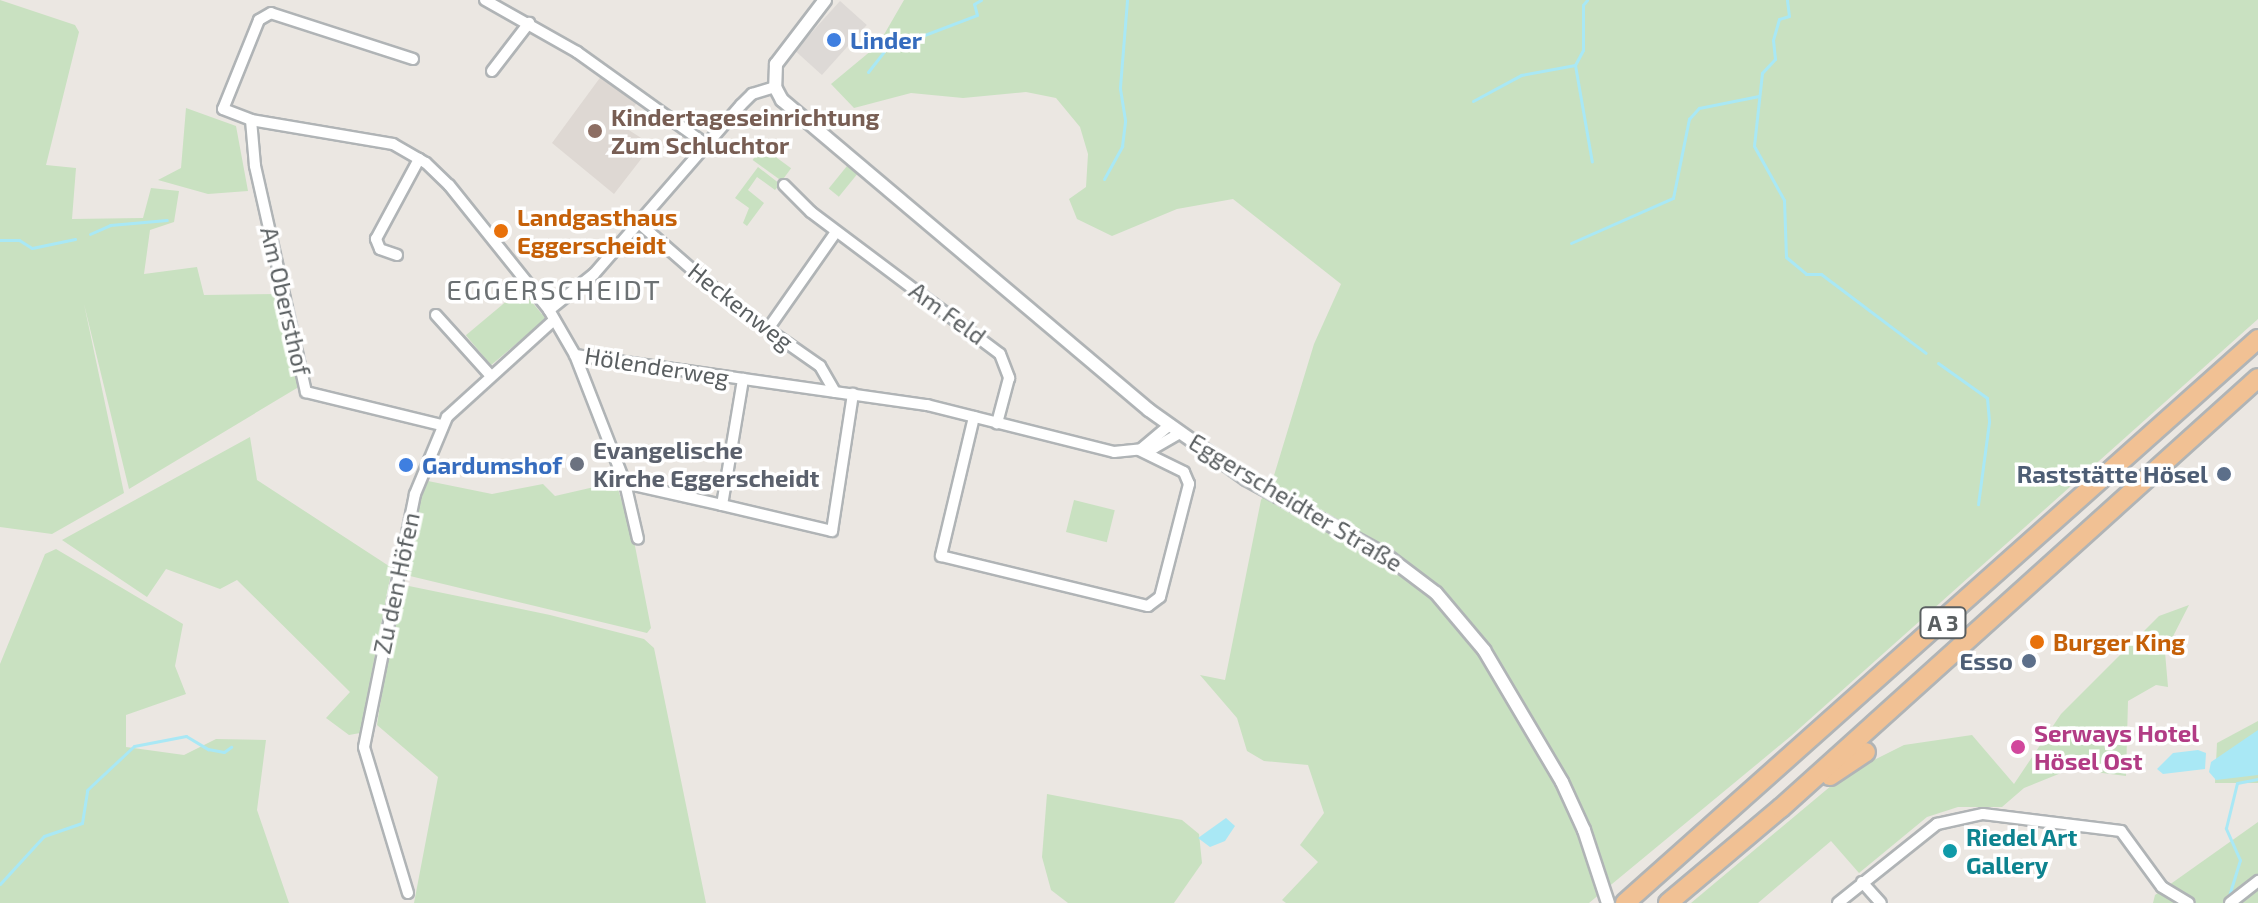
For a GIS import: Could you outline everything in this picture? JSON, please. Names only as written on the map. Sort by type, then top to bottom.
[{"type":"highway","name":"A 3","points":[[1625,903],[2258,339]]},
{"type":"highway","name":"A 3","points":[[1668,903],[1781,808],[2258,378]]},
{"type":"highway","points":[[1781,808],[1866,752]]},
{"type":"street","points":[[485,0],[529,23],[707,145]]},
{"type":"street","points":[[775,87],[776,64],[825,0]]},
{"type":"street","name":"Hölenderweg","points":[[413,59],[271,13],[259,20],[223,109],[251,120],[379,139],[419,159],[449,185],[551,315],[575,355],[853,394],[974,417],[1108,451],[1160,446],[1175,429]]},
{"type":"street","points":[[492,71],[529,23]]},
{"type":"street","name":"Zu den Höfen","points":[[408,893],[364,747],[415,494],[441,425],[594,274],[752,94],[775,87]]},
{"type":"street","name":"Eggerscheidter Straße","points":[[775,87],[792,110],[1175,429],[1246,479],[1408,570],[1460,618],[1562,782],[1608,903]]},
{"type":"street","name":"Am Obersthof","points":[[251,120],[255,166],[306,392],[441,425]]},
{"type":"street","points":[[397,255],[380,249],[377,236],[419,159]]},
{"type":"street","name":"Am Feld","points":[[784,185],[836,232],[1000,354],[1009,378],[997,423]]},
{"type":"street","name":"Heckenweg","points":[[640,224],[700,279],[820,366],[835,392]]},
{"type":"street","points":[[768,329],[836,232]]},
{"type":"street","points":[[436,315],[491,376]]},
{"type":"street","points":[[575,355],[625,483],[638,539]]},
{"type":"street","points":[[722,505],[743,379]]},
{"type":"street","points":[[625,483],[832,531],[853,394]]},
{"type":"street","points":[[974,417],[941,556],[1148,606],[1160,597],[1189,484],[1184,472],[1139,450]]},
{"type":"street","points":[[1838,903],[1937,824],[1965,816],[2003,815],[2121,831],[2162,887],[2189,903]]},
{"type":"street","points":[[1862,882],[1881,903]]},
{"type":"street","points":[[2230,903],[2255,883]]},
{"type":"shaded area","points":[[840,1],[867,25],[822,75],[795,51]]},
{"type":"shaded area","name":"Kindertageseinrichtung Zum Schluchtor","points":[[602,75],[638,101],[621,125],[652,145],[614,194],[552,143]]},
{"type":"green space","points":[[0,0],[75,25],[79,32],[46,165],[76,168],[72,219],[143,218],[151,188],[179,191],[174,222],[150,230],[144,274],[197,267],[204,295],[281,294],[300,381],[297,388],[129,489],[84,304],[124,493],[52,534],[0,527]]},
{"type":"green space","points":[[904,0],[2258,0],[2258,319],[1791,736],[1589,903],[1286,903],[1282,900],[1318,862],[1300,845],[1324,813],[1308,765],[1264,761],[1247,751],[1237,718],[1200,675],[1225,680],[1261,500],[1272,482],[1314,344],[1341,284],[1233,199],[1177,209],[1112,236],[1077,219],[1069,199],[1086,187],[1088,154],[1080,127],[1056,98],[1026,92],[963,98],[911,93],[854,108],[831,84],[878,45]]},
{"type":"green space","points":[[186,108],[236,126],[248,191],[208,194],[158,180],[181,168]]},
{"type":"green space","points":[[762,147],[791,168],[782,181],[753,160]]},
{"type":"green space","points":[[847,166],[857,174],[839,197],[829,189]]},
{"type":"green space","points":[[758,167],[780,184],[775,190],[757,177],[748,190],[764,203],[747,226],[743,223],[749,208],[735,198]]},
{"type":"green space","points":[[521,289],[546,319],[491,365],[466,335]]},
{"type":"green space","points":[[250,437],[257,480],[392,568],[360,733],[349,735],[326,718],[350,692],[237,580],[220,589],[166,569],[147,597],[62,540]]},
{"type":"green space","points":[[423,480],[492,494],[543,484],[555,496],[616,482],[635,546],[651,628],[647,633],[410,576],[404,567]]},
{"type":"green space","points":[[1074,500],[1115,510],[1107,542],[1066,532]]},
{"type":"green space","points":[[56,549],[183,624],[175,666],[186,694],[126,715],[126,747],[184,755],[216,739],[266,740],[257,810],[289,903],[0,903],[0,664],[45,554]]},
{"type":"green space","points":[[404,585],[550,615],[644,639],[654,648],[706,903],[414,903],[438,777],[377,725],[398,587]]},
{"type":"green space","points":[[2189,605],[2165,652],[2168,687],[2156,685],[2128,701],[2126,776],[2071,769],[2024,788],[2002,807],[1958,807],[1927,817],[1859,873],[1831,841],[1758,903],[1691,903],[1844,775],[1904,745],[1972,735],[2014,784],[2061,714],[2159,616]]},
{"type":"green space","points":[[2258,721],[2258,783],[2215,783],[2217,743]]},
{"type":"green space","points":[[1047,794],[1182,820],[1199,834],[1202,863],[1174,903],[1068,903],[1051,890],[1042,857]]},
{"type":"green space","points":[[2258,822],[2258,903],[2153,903],[2155,895]]},
{"type":"water","points":[[2258,730],[2258,775],[2216,780],[2209,772],[2211,762]]},
{"type":"water","points":[[2198,750],[2206,753],[2205,769],[2163,774],[2157,769],[2173,753]]},
{"type":"water","points":[[1226,818],[1235,826],[1225,841],[1210,847],[1198,838]]},
{"type":"waterway","points":[[868,72],[885,50],[977,15],[974,4],[981,0]]},
{"type":"waterway","points":[[1104,179],[1122,146],[1125,120],[1120,87],[1127,0]]},
{"type":"waterway","points":[[1587,0],[1583,5],[1583,50],[1575,65],[1592,162]]},
{"type":"waterway","points":[[1787,0],[1789,16],[1779,19],[1773,40],[1775,59],[1762,73],[1754,146],[1784,200],[1786,257],[1806,274],[1821,274],[1926,353]]},
{"type":"waterway","points":[[1473,101],[1521,75],[1575,65]]},
{"type":"waterway","points":[[1571,243],[1673,198],[1689,119],[1699,108],[1759,96]]},
{"type":"waterway","points":[[90,234],[110,225],[167,220]]},
{"type":"waterway","points":[[0,240],[19,240],[32,248],[75,239]]},
{"type":"waterway","points":[[1938,363],[1987,398],[1989,422],[1978,504]]},
{"type":"waterway","points":[[0,884],[44,836],[82,823],[87,790],[134,746],[186,736],[208,749],[224,752],[231,747]]},
{"type":"waterway","points":[[2228,899],[2240,860],[2226,828],[2237,783],[2258,779]]},
{"type":"place","name":"Linder","points":[[834,40]]},
{"type":"place","name":"Kindertageseinrichtung Zum Schluchtor","points":[[595,131]]},
{"type":"place","name":"Landgasthaus Eggerscheidt","points":[[501,231]]},
{"type":"place","name":"Evangelische Kirche Eggerscheidt","points":[[577,464]]},
{"type":"place","name":"Gardumshof","points":[[406,465]]},
{"type":"place","name":"Raststätte Hösel","points":[[2224,474]]},
{"type":"place","name":"Burger King","points":[[2037,642]]},
{"type":"place","name":"Esso","points":[[2029,661]]},
{"type":"place","name":"Serways Hotel Hösel Ost","points":[[2018,747]]},
{"type":"place","name":"Riedel Art Gallery","points":[[1950,851]]},
{"type":"district","name":"EGGERSCHEIDT","points":[[554,289]]}]
